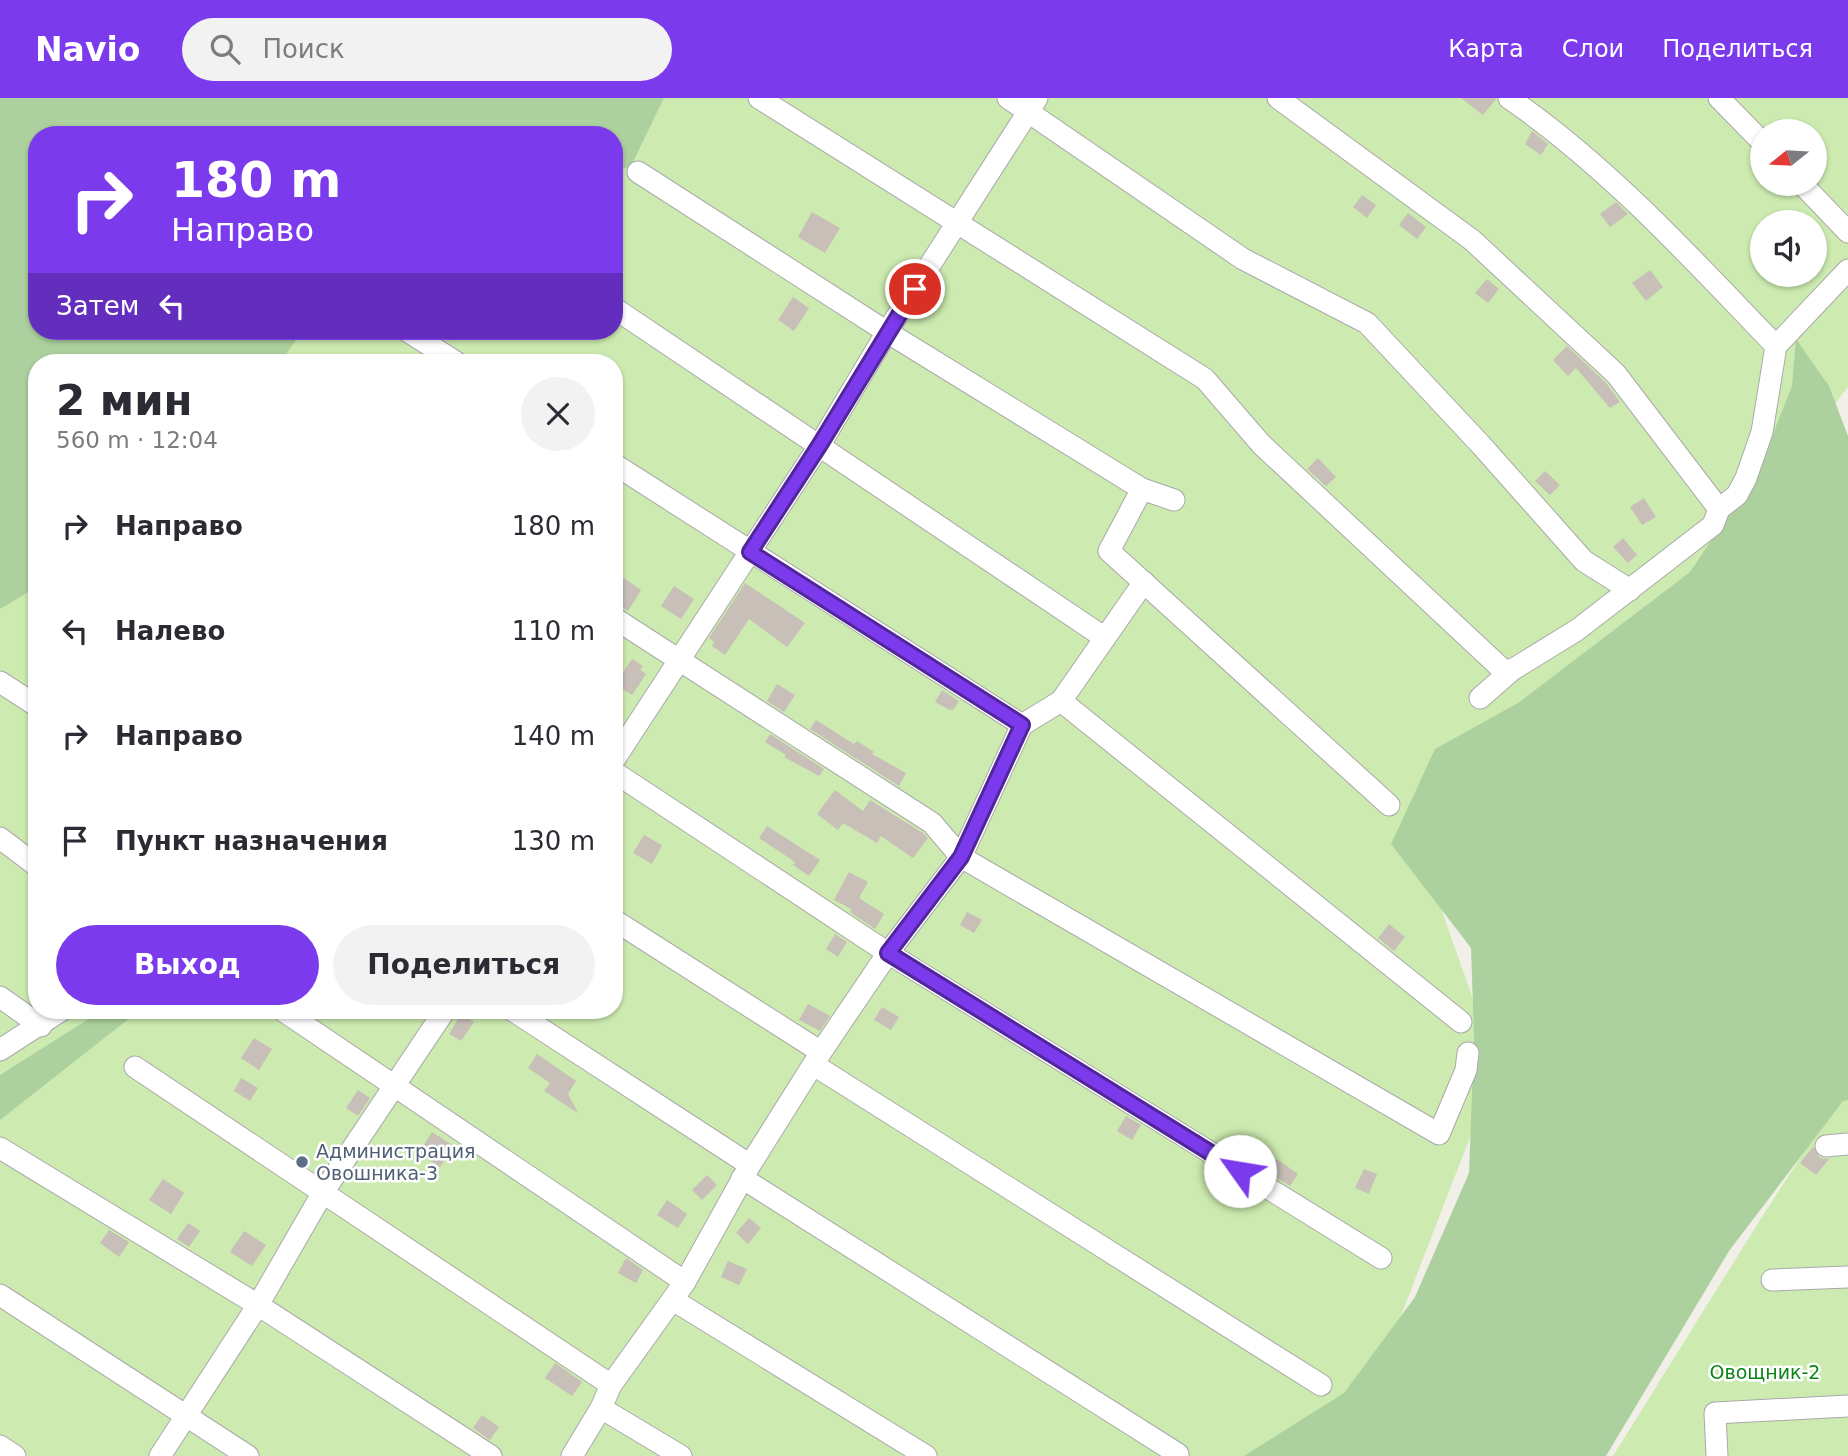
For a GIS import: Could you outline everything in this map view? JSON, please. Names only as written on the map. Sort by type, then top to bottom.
[{"type":"lane","points":[[759,98],[1205,379],[1261,444],[1503,670],[1512,670]]},
{"type":"lane","points":[[1008,98],[1033,104],[1244,259],[1367,323],[1481,445],[1584,562],[1630,590]]},
{"type":"lane","points":[[1278,98],[1472,240],[1616,374],[1719,509]]},
{"type":"lane","points":[[1509,98],[1555,130],[1654,219],[1776,346]]},
{"type":"lane","points":[[1720,98],[1750,129]]},
{"type":"lane","points":[[623,746],[819,446],[887,332],[1033,104]]},
{"type":"lane","points":[[638,172],[887,332],[1142,489],[1174,500]]},
{"type":"lane","points":[[1814,196],[1848,232]]},
{"type":"lane","points":[[1480,698],[1512,670],[1577,630],[1713,526],[1719,509],[1737,495],[1746,478],[1762,432],[1776,346],[1848,270]]},
{"type":"lane","points":[[623,313],[1105,638]]},
{"type":"lane","points":[[421,340],[443,354]]},
{"type":"lane","points":[[623,470],[1022,725]]},
{"type":"lane","points":[[1142,489],[1109,551],[1389,805]]},
{"type":"lane","points":[[572,1456],[601,1408],[611,1385],[679,1291],[746,1171],[817,1058],[888,953],[961,857],[1022,725],[1060,701],[1144,582]]},
{"type":"lane","points":[[623,624],[932,823],[961,857],[1439,1134],[1466,1070],[1468,1053]]},
{"type":"lane","points":[[0,682],[28,700]]},
{"type":"lane","points":[[1060,701],[1461,1022]]},
{"type":"lane","points":[[623,778],[888,953],[1381,1258]]},
{"type":"lane","points":[[0,838],[28,859]]},
{"type":"lane","points":[[623,926],[817,1058],[1321,1385]]},
{"type":"lane","points":[[0,997],[28,1017]]},
{"type":"lane","points":[[31,1019],[41,1026]]},
{"type":"lane","points":[[0,1050],[50,1019]]},
{"type":"lane","points":[[295,1019],[679,1291],[926,1456]]},
{"type":"lane","points":[[160,1456],[258,1305],[322,1194],[439,1019]]},
{"type":"lane","points":[[525,1019],[746,1171],[1178,1454]]},
{"type":"lane","points":[[135,1067],[611,1385]]},
{"type":"lane","points":[[1826,1146],[1848,1144]]},
{"type":"lane","points":[[0,1148],[258,1305],[491,1456]]},
{"type":"lane","points":[[1772,1280],[1848,1277]]},
{"type":"lane","points":[[0,1295],[248,1456]]},
{"type":"lane","points":[[1717,1456],[1715,1413],[1848,1406]]},
{"type":"lane","points":[[601,1408],[681,1456]]},
{"type":"lane","points":[[0,1446],[15,1456]]},
{"type":"green space","points":[[0,98],[664,98],[631,166],[623,169],[623,126],[28,126],[28,340],[296,340],[286,354],[28,354],[28,592],[0,609]]},
{"type":"green space","points":[[648,98],[1848,98],[1848,387],[1667,613],[1414,832],[1497,1067],[1350,1448],[1338,1456],[0,1456],[0,565],[28,557],[28,1019],[623,1019],[623,354],[237,354],[249,340],[623,340],[623,130]]},
{"type":"green space","points":[[1796,339],[1829,386],[1848,436],[1848,1100],[1843,1101],[1729,1251],[1606,1456],[1244,1456],[1344,1393],[1415,1297],[1469,1173],[1474,1036],[1471,948],[1391,844],[1435,749],[1518,703],[1690,572],[1759,469],[1792,386]]},
{"type":"green space","points":[[89,1019],[129,1019],[0,1120],[0,1075]]},
{"type":"green space","name":"Овощник-2","points":[[1848,1099],[1848,1456],[1613,1456],[1837,1101]]},
{"type":"building","points":[[1461,98],[1496,98],[1496,99],[1483,115]]},
{"type":"building","points":[[1532,131],[1548,144],[1541,155],[1525,144]]},
{"type":"building","points":[[1362,195],[1376,205],[1367,218],[1353,207]]},
{"type":"building","points":[[1616,202],[1628,214],[1610,227],[1600,214]]},
{"type":"building","points":[[812,212],[840,228],[825,253],[798,237]]},
{"type":"building","points":[[1408,213],[1426,227],[1417,239],[1399,225]]},
{"type":"building","points":[[1650,270],[1663,287],[1646,301],[1632,283]]},
{"type":"building","points":[[1487,279],[1499,289],[1488,303],[1475,293]]},
{"type":"building","points":[[793,297],[809,308],[794,331],[778,320]]},
{"type":"building","points":[[1567,346],[1606,383],[1620,402],[1610,408],[1576,368],[1568,376],[1553,360]]},
{"type":"building","points":[[1318,458],[1336,477],[1326,486],[1307,469]]},
{"type":"building","points":[[1545,471],[1560,485],[1550,495],[1535,481]]},
{"type":"building","points":[[1644,498],[1656,517],[1642,525],[1630,507]]},
{"type":"building","points":[[1623,538],[1637,555],[1628,563],[1613,547]]},
{"type":"building","points":[[623,579],[641,590],[628,611],[623,608]]},
{"type":"building","points":[[745,583],[805,623],[787,647],[749,619],[725,655],[712,646],[714,642],[709,638]]},
{"type":"building","points":[[674,586],[694,599],[681,619],[661,606]]},
{"type":"building","points":[[632,659],[643,666],[640,670],[646,674],[632,695],[623,689],[623,672]]},
{"type":"building","points":[[777,684],[795,695],[784,712],[767,701]]},
{"type":"building","points":[[942,690],[959,701],[954,709],[950,710],[935,702]]},
{"type":"building","points":[[816,720],[854,744],[857,741],[874,752],[872,754],[906,773],[899,786],[810,729]]},
{"type":"building","points":[[770,734],[824,769],[819,776],[784,757],[786,755],[765,742]]},
{"type":"building","points":[[835,790],[863,811],[870,800],[928,838],[913,858],[881,836],[877,843],[843,823],[838,830],[817,814]]},
{"type":"building","points":[[767,826],[820,860],[809,876],[793,865],[795,863],[792,860],[759,838]]},
{"type":"building","points":[[644,835],[662,845],[652,864],[633,853]]},
{"type":"building","points":[[849,872],[868,882],[859,898],[884,914],[875,929],[850,912],[851,909],[834,900]]},
{"type":"building","points":[[967,912],[982,920],[974,933],[960,925]]},
{"type":"building","points":[[1389,924],[1405,937],[1394,951],[1378,938]]},
{"type":"building","points":[[835,934],[847,942],[838,957],[826,949]]},
{"type":"building","points":[[808,1004],[830,1016],[820,1031],[799,1020]]},
{"type":"building","points":[[882,1007],[899,1017],[891,1030],[874,1020]]},
{"type":"building","points":[[458,1019],[474,1022],[461,1041],[449,1034]]},
{"type":"building","points":[[254,1038],[272,1049],[259,1070],[241,1058]]},
{"type":"building","points":[[537,1054],[576,1081],[568,1094],[578,1113],[544,1091],[550,1083],[528,1068]]},
{"type":"building","points":[[241,1078],[258,1088],[250,1101],[234,1091]]},
{"type":"building","points":[[358,1090],[370,1098],[358,1116],[346,1108]]},
{"type":"building","points":[[1126,1116],[1141,1125],[1132,1140],[1117,1131]]},
{"type":"building","points":[[432,1132],[454,1146],[440,1167],[419,1153]]},
{"type":"building","points":[[1813,1147],[1820,1158],[1829,1159],[1816,1175],[1800,1163]]},
{"type":"building","points":[[1277,1159],[1298,1174],[1290,1186],[1268,1172]]},
{"type":"building","points":[[1364,1169],[1377,1174],[1369,1194],[1355,1188]]},
{"type":"building","points":[[707,1175],[717,1185],[702,1200],[692,1190]]},
{"type":"building","points":[[163,1179],[184,1193],[171,1214],[149,1200]]},
{"type":"building","points":[[667,1200],[687,1214],[678,1228],[657,1215]]},
{"type":"building","points":[[749,1218],[761,1228],[748,1244],[736,1233]]},
{"type":"building","points":[[188,1223],[200,1231],[189,1247],[177,1239]]},
{"type":"building","points":[[109,1230],[129,1242],[119,1257],[100,1243]]},
{"type":"building","points":[[244,1231],[266,1245],[252,1266],[230,1252]]},
{"type":"building","points":[[626,1258],[643,1270],[636,1283],[618,1273]]},
{"type":"building","points":[[728,1261],[747,1269],[739,1285],[721,1277]]},
{"type":"building","points":[[555,1363],[582,1382],[572,1396],[545,1378]]},
{"type":"building","points":[[482,1415],[499,1427],[490,1440],[473,1428]]},
{"type":"place","name":"Администрация Овошника-3","points":[[302,1162]]},
{"type":"route","points":[[915,289],[819,446],[750,552],[1022,725],[961,857],[888,953],[1240,1171]]}]
